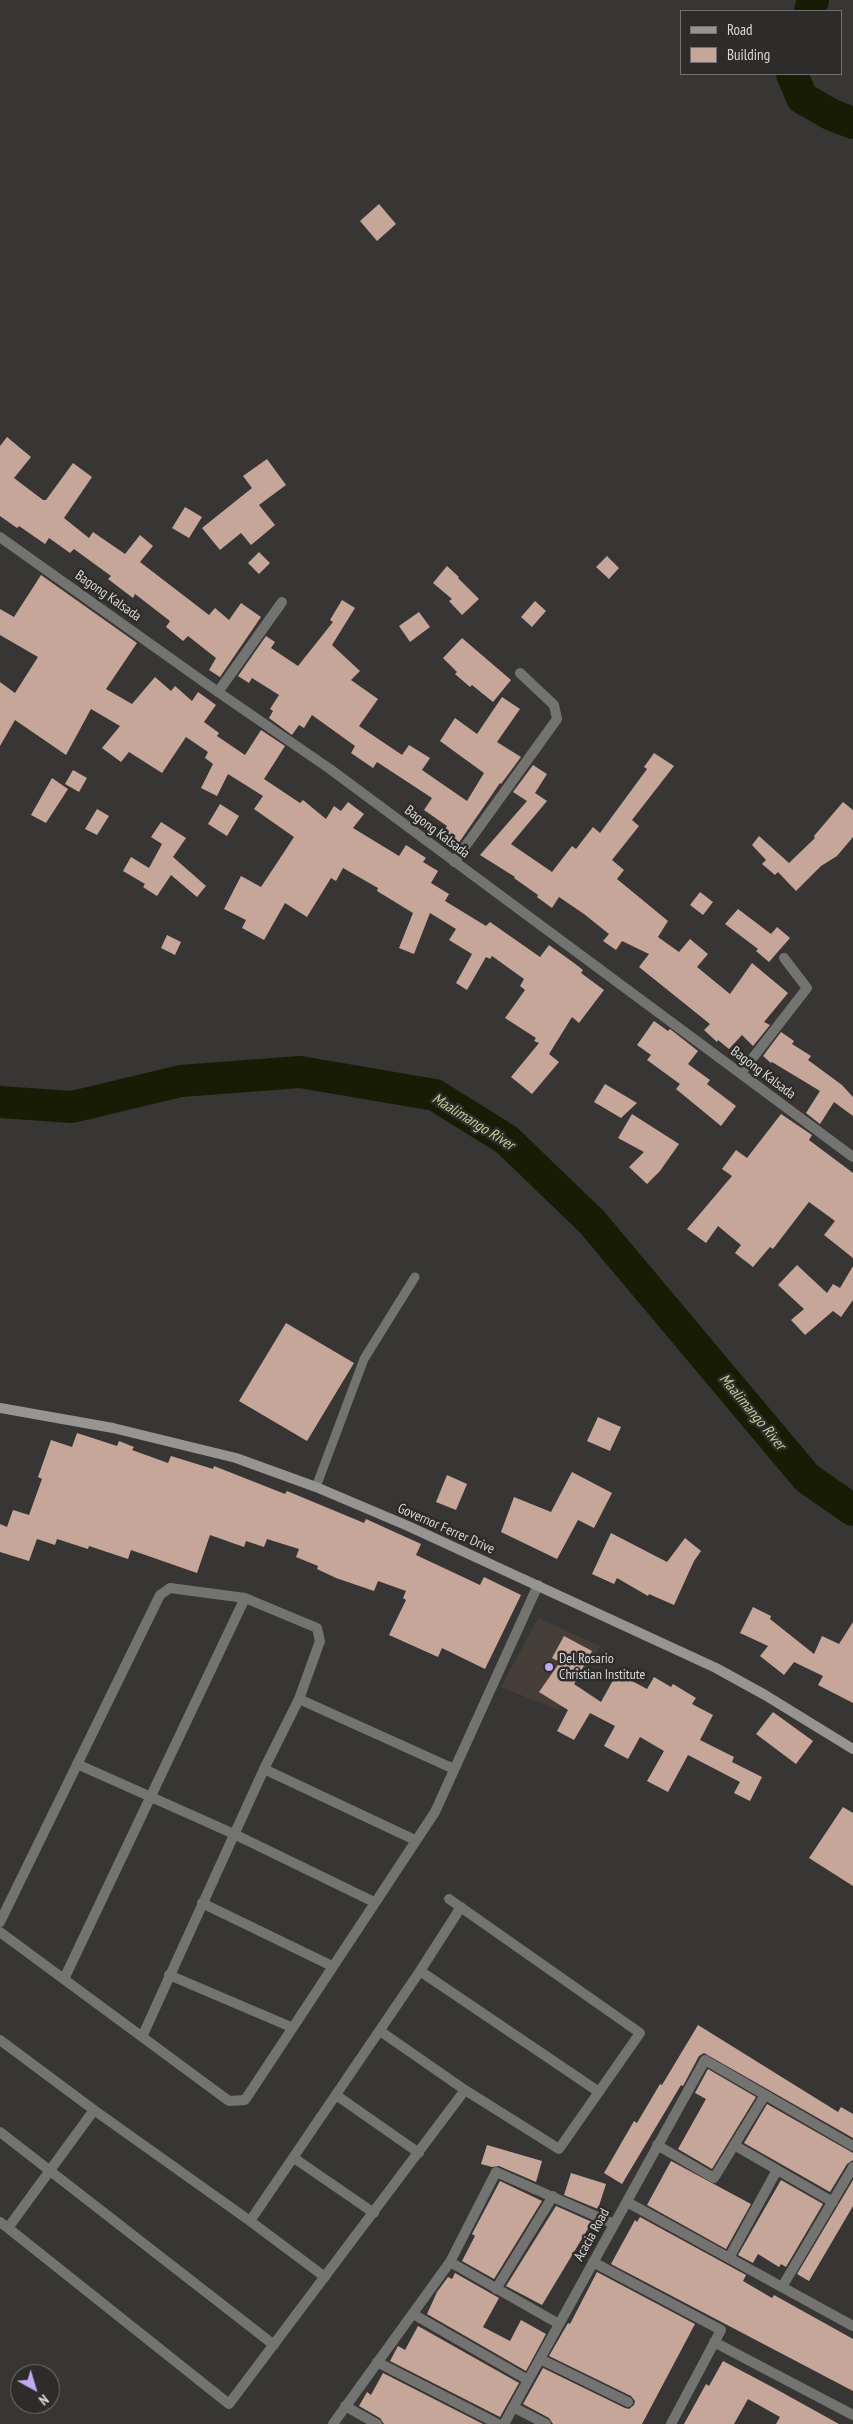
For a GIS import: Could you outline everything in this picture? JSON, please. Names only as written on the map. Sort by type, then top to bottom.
[{"type":"main road","name":"Governor Ferrer Drive","points":[[0,1408],[113,1428],[236,1458],[316,1486],[538,1585],[716,1668],[765,1695],[853,1749]]},
{"type":"street","name":"Bagong Kalsada","points":[[0,536],[218,692],[330,769],[853,1157]]},
{"type":"street","points":[[218,692],[282,602]]},
{"type":"street","points":[[454,862],[557,719],[554,705],[520,672]]},
{"type":"street","points":[[741,1073],[807,988],[804,981],[784,958]]},
{"type":"street","points":[[0,1932],[229,2100],[245,2100],[291,2027],[434,1812],[538,1585]]},
{"type":"street","points":[[0,1922],[160,1595],[170,1588],[246,1598],[317,1628],[320,1641],[299,1698],[264,1769],[142,2037]]},
{"type":"street","points":[[64,1979],[246,1598]]},
{"type":"street","points":[[299,1698],[454,1769]]},
{"type":"street","points":[[77,1764],[234,1834],[374,1902]]},
{"type":"street","points":[[264,1769],[415,1840]]},
{"type":"street","points":[[380,2031],[465,2090],[559,2149],[640,2033],[449,1899]]},
{"type":"street","points":[[202,1903],[332,1966]]},
{"type":"street","points":[[250,2221],[380,2031],[461,1907]]},
{"type":"street","points":[[420,1971],[599,2092]]},
{"type":"street","points":[[169,1975],[291,2027]]},
{"type":"street","points":[[0,2040],[94,2110],[250,2221],[325,2278]]},
{"type":"street","name":"Acacia Road","points":[[504,2424],[705,2060],[765,2095]]},
{"type":"street","points":[[94,2110],[50,2170],[4,2225],[229,2404],[465,2090]]},
{"type":"street","points":[[336,2095],[419,2153]]},
{"type":"street","points":[[658,2145],[714,2178],[765,2095],[853,2146]]},
{"type":"street","points":[[0,2132],[274,2345]]},
{"type":"street","points":[[734,2145],[833,2202]]},
{"type":"street","points":[[294,2158],[374,2213]]},
{"type":"street","points":[[782,2287],[853,2168]]},
{"type":"street","points":[[729,2258],[777,2170]]},
{"type":"street","points":[[332,2424],[450,2262],[496,2172],[614,2224]]},
{"type":"street","points":[[496,2289],[553,2196]]},
{"type":"street","points":[[627,2202],[853,2326]]},
{"type":"street","points":[[450,2262],[559,2324]]},
{"type":"street","points":[[593,2262],[721,2330],[670,2424]]},
{"type":"street","points":[[412,2314],[528,2380]]},
{"type":"street","points":[[714,2342],[853,2415]]},
{"type":"street","points":[[540,2359],[628,2402]]},
{"type":"street","points":[[377,2362],[498,2424]]},
{"type":"street","points":[[345,2406],[377,2424]]},
{"type":"street","points":[[513,2407],[546,2424]]},
{"type":"lane","points":[[316,1486],[364,1359],[415,1276]]},
{"type":"shaded area","name":"Del Rosario Christian Institute","points":[[538,1618],[600,1646],[558,1710],[501,1687]]},
{"type":"building","points":[[379,204],[396,224],[377,241],[360,221]]},
{"type":"building","points":[[7,437],[31,457],[14,478],[43,500],[46,500],[73,463],[92,477],[64,518],[89,538],[93,532],[125,554],[140,535],[153,546],[140,562],[209,615],[215,608],[229,620],[241,603],[261,617],[220,677],[209,670],[216,658],[188,636],[183,641],[166,627],[170,621],[135,594],[133,598],[108,579],[111,576],[74,549],[70,553],[49,538],[45,544],[19,526],[17,528],[0,516],[0,446]]},
{"type":"building","points":[[267,459],[286,485],[259,505],[275,525],[251,545],[241,533],[220,550],[202,528],[252,488],[243,476]]},
{"type":"building","points":[[185,507],[202,517],[189,538],[172,528]]},
{"type":"building","points":[[259,552],[270,563],[259,574],[248,563]]},
{"type":"building","points":[[607,556],[619,568],[609,579],[596,567]]},
{"type":"building","points":[[447,566],[479,599],[462,615],[449,601],[452,599],[433,583]]},
{"type":"building","points":[[41,575],[137,643],[106,689],[132,704],[155,677],[171,691],[175,686],[192,701],[198,692],[216,705],[204,722],[219,733],[217,736],[245,755],[261,730],[285,746],[264,779],[300,803],[303,800],[326,819],[334,806],[341,811],[348,802],[364,814],[353,828],[399,856],[406,845],[426,858],[423,862],[438,871],[431,883],[449,894],[445,901],[486,926],[490,922],[540,957],[549,945],[583,970],[581,973],[604,990],[579,1023],[572,1017],[549,1054],[559,1062],[532,1094],[511,1077],[539,1043],[534,1041],[536,1038],[505,1018],[525,990],[520,986],[524,979],[492,956],[490,959],[486,957],[467,990],[456,983],[472,954],[449,940],[456,929],[430,913],[414,954],[399,948],[413,913],[377,891],[378,888],[343,868],[336,881],[331,878],[307,917],[285,903],[264,940],[242,928],[246,920],[224,909],[241,876],[261,887],[294,837],[254,809],[263,796],[228,774],[217,796],[201,788],[213,764],[205,758],[208,752],[186,737],[162,773],[129,752],[121,762],[102,748],[120,726],[91,709],[66,755],[15,720],[0,746],[0,682],[15,693],[38,657],[0,635],[0,609],[14,617]]},
{"type":"building","points":[[342,600],[355,608],[332,645],[360,671],[351,680],[378,699],[359,726],[402,755],[409,745],[430,758],[422,770],[467,801],[484,773],[440,741],[455,718],[477,734],[502,697],[520,709],[497,742],[521,757],[500,783],[458,844],[442,835],[447,826],[424,810],[432,798],[377,762],[373,768],[351,753],[355,746],[312,715],[304,728],[299,725],[292,735],[269,718],[273,711],[270,709],[279,695],[252,678],[249,683],[238,676],[266,636],[275,642],[271,648],[298,666],[333,622],[330,620]]},
{"type":"building","points":[[535,601],[546,611],[532,627],[521,617]]},
{"type":"building","points":[[419,612],[430,627],[410,642],[399,626]]},
{"type":"building","points":[[462,638],[511,680],[493,702],[472,685],[470,687],[455,674],[457,672],[443,658]]},
{"type":"building","points":[[654,753],[674,766],[632,820],[639,826],[612,860],[624,870],[617,879],[668,921],[658,937],[679,952],[690,939],[708,954],[697,967],[730,994],[752,963],[788,993],[764,1022],[770,1025],[753,1046],[742,1035],[729,1049],[718,1040],[717,1042],[704,1030],[710,1024],[639,967],[649,954],[622,941],[616,950],[603,941],[609,934],[584,914],[559,897],[552,908],[515,877],[480,855],[527,801],[513,792],[533,765],[547,774],[535,793],[547,801],[511,844],[552,872],[572,846],[576,849],[593,827],[600,833],[647,769],[644,767]]},
{"type":"building","points":[[73,770],[87,778],[79,792],[65,784]]},
{"type":"building","points":[[52,778],[68,789],[46,823],[31,815]]},
{"type":"building","points":[[843,802],[853,810],[853,837],[837,856],[821,866],[796,891],[778,872],[775,875],[762,864],[766,860],[752,845],[759,836],[789,863],[815,838],[814,836]]},
{"type":"building","points":[[220,804],[239,816],[227,836],[208,824]]},
{"type":"building","points":[[97,809],[109,816],[97,835],[85,829]]},
{"type":"building","points":[[161,822],[186,838],[173,857],[206,886],[197,897],[171,875],[157,896],[143,887],[145,884],[123,871],[131,857],[149,868],[162,844],[151,837]]},
{"type":"building","points":[[700,892],[713,902],[703,915],[690,905]]},
{"type":"building","points":[[738,909],[771,934],[777,927],[790,938],[769,962],[756,951],[758,949],[725,924]]},
{"type":"building","points":[[167,935],[181,942],[175,955],[161,948]]},
{"type":"building","points":[[654,1021],[668,1031],[670,1029],[698,1051],[688,1064],[710,1080],[707,1084],[736,1106],[721,1126],[676,1089],[680,1084],[647,1060],[651,1055],[637,1045]]},
{"type":"building","points":[[781,1032],[794,1041],[792,1044],[811,1056],[808,1060],[842,1085],[853,1097],[853,1116],[834,1102],[820,1124],[806,1113],[820,1091],[771,1063],[763,1056]]},
{"type":"building","points":[[605,1084],[637,1103],[621,1118],[594,1102]]},
{"type":"building","points":[[632,1114],[679,1144],[660,1171],[647,1184],[629,1167],[644,1152],[618,1138]]},
{"type":"building","points":[[781,1114],[812,1135],[809,1140],[853,1173],[853,1258],[824,1235],[835,1221],[809,1202],[773,1249],[770,1247],[753,1267],[735,1253],[741,1245],[718,1226],[706,1243],[687,1229],[732,1176],[722,1169],[736,1150],[747,1158]]},
{"type":"building","points":[[797,1265],[827,1293],[833,1284],[840,1288],[853,1266],[853,1300],[841,1317],[833,1311],[805,1335],[791,1320],[804,1309],[778,1285]]},
{"type":"building","points":[[286,1323],[354,1363],[307,1441],[239,1401]]},
{"type":"building","points":[[598,1417],[621,1427],[610,1451],[587,1441]]},
{"type":"building","points":[[77,1433],[117,1446],[119,1441],[134,1447],[132,1450],[168,1463],[171,1456],[213,1469],[214,1466],[285,1494],[287,1491],[364,1523],[366,1519],[421,1544],[416,1555],[480,1585],[484,1577],[521,1595],[485,1669],[442,1648],[438,1657],[389,1635],[406,1600],[403,1598],[406,1591],[378,1581],[374,1591],[336,1578],[317,1569],[318,1566],[296,1557],[299,1549],[267,1539],[264,1547],[246,1541],[244,1547],[210,1535],[197,1573],[131,1550],[128,1559],[89,1546],[88,1549],[57,1539],[55,1545],[37,1539],[29,1561],[0,1552],[0,1524],[7,1527],[13,1510],[29,1515],[42,1479],[38,1477],[51,1440],[72,1447]]},
{"type":"building","points":[[572,1472],[612,1493],[594,1528],[578,1520],[557,1559],[501,1532],[514,1497],[551,1512]]},
{"type":"building","points":[[447,1475],[467,1484],[456,1510],[436,1502]]},
{"type":"building","points":[[611,1533],[667,1562],[685,1538],[701,1551],[694,1561],[674,1605],[649,1594],[648,1596],[617,1578],[614,1584],[592,1574]]},
{"type":"building","points":[[753,1607],[771,1616],[770,1619],[814,1654],[822,1636],[839,1644],[853,1622],[853,1703],[818,1685],[823,1676],[794,1662],[784,1675],[760,1656],[768,1646],[740,1633]]},
{"type":"building","points":[[564,1636],[592,1651],[574,1684],[601,1702],[617,1673],[647,1689],[654,1677],[671,1687],[673,1684],[696,1698],[692,1704],[713,1715],[700,1740],[734,1757],[732,1762],[762,1777],[750,1801],[734,1793],[740,1782],[688,1755],[668,1792],[647,1781],[664,1751],[640,1737],[628,1759],[604,1746],[615,1726],[590,1713],[574,1740],[557,1731],[568,1710],[539,1692],[560,1662],[552,1658]]},
{"type":"building","points":[[773,1712],[813,1741],[796,1764],[756,1734]]},
{"type":"building","points":[[843,1807],[853,1813],[853,1886],[809,1858]]},
{"type":"building","points":[[698,2025],[838,2112],[841,2107],[853,2114],[853,2138],[704,2053],[699,2056],[683,2086],[681,2085],[622,2184],[604,2173],[634,2121],[637,2123]]},
{"type":"building","points":[[708,2069],[756,2097],[712,2169],[678,2149],[706,2099],[695,2093]]},
{"type":"building","points":[[767,2104],[853,2153],[853,2160],[847,2164],[830,2192],[744,2143]]},
{"type":"building","points":[[487,2145],[542,2161],[536,2182],[499,2166],[492,2167],[481,2164]]},
{"type":"building","points":[[671,2161],[751,2204],[726,2249],[647,2205]]},
{"type":"building","points":[[571,2173],[606,2184],[598,2209],[564,2195]]},
{"type":"building","points":[[781,2180],[823,2204],[786,2267],[781,2264],[779,2267],[758,2254],[753,2263],[738,2255]]},
{"type":"building","points":[[853,2180],[853,2206],[809,2281],[797,2274]]},
{"type":"building","points":[[500,2181],[542,2201],[494,2279],[462,2261],[475,2236],[472,2234]]},
{"type":"building","points":[[556,2206],[592,2222],[542,2305],[506,2286]]},
{"type":"building","points":[[640,2217],[746,2275],[743,2281],[772,2298],[774,2295],[853,2339],[853,2391],[611,2264],[635,2220],[637,2222]]},
{"type":"building","points":[[597,2272],[695,2324],[642,2424],[553,2424],[549,2418],[523,2404],[543,2368],[625,2408],[629,2409],[634,2405],[635,2401],[631,2396],[549,2356],[568,2323],[570,2324]]},
{"type":"building","points":[[455,2273],[499,2298],[483,2327],[510,2341],[521,2320],[546,2334],[526,2371],[427,2314],[437,2292],[448,2277],[452,2279]]},
{"type":"building","points":[[418,2326],[519,2383],[500,2417],[390,2361],[398,2346],[405,2350]]},
{"type":"building","points":[[723,2361],[839,2424],[776,2424],[780,2417],[748,2399],[734,2424],[684,2424],[706,2384],[709,2386]]},
{"type":"building","points":[[383,2373],[483,2424],[384,2424],[380,2418],[359,2406],[367,2392],[371,2395]]},
{"type":"waterway","points":[[810,10],[813,0]]},
{"type":"waterway","points":[[792,75],[802,98],[832,115],[853,123]]},
{"type":"waterway","name":"Maalimango River","points":[[0,1102],[72,1107],[181,1081],[300,1072],[435,1095],[507,1140],[592,1222],[807,1478],[853,1510]]},
{"type":"place","name":"Del Rosario Christian Institute","points":[[549,1667]]}]
